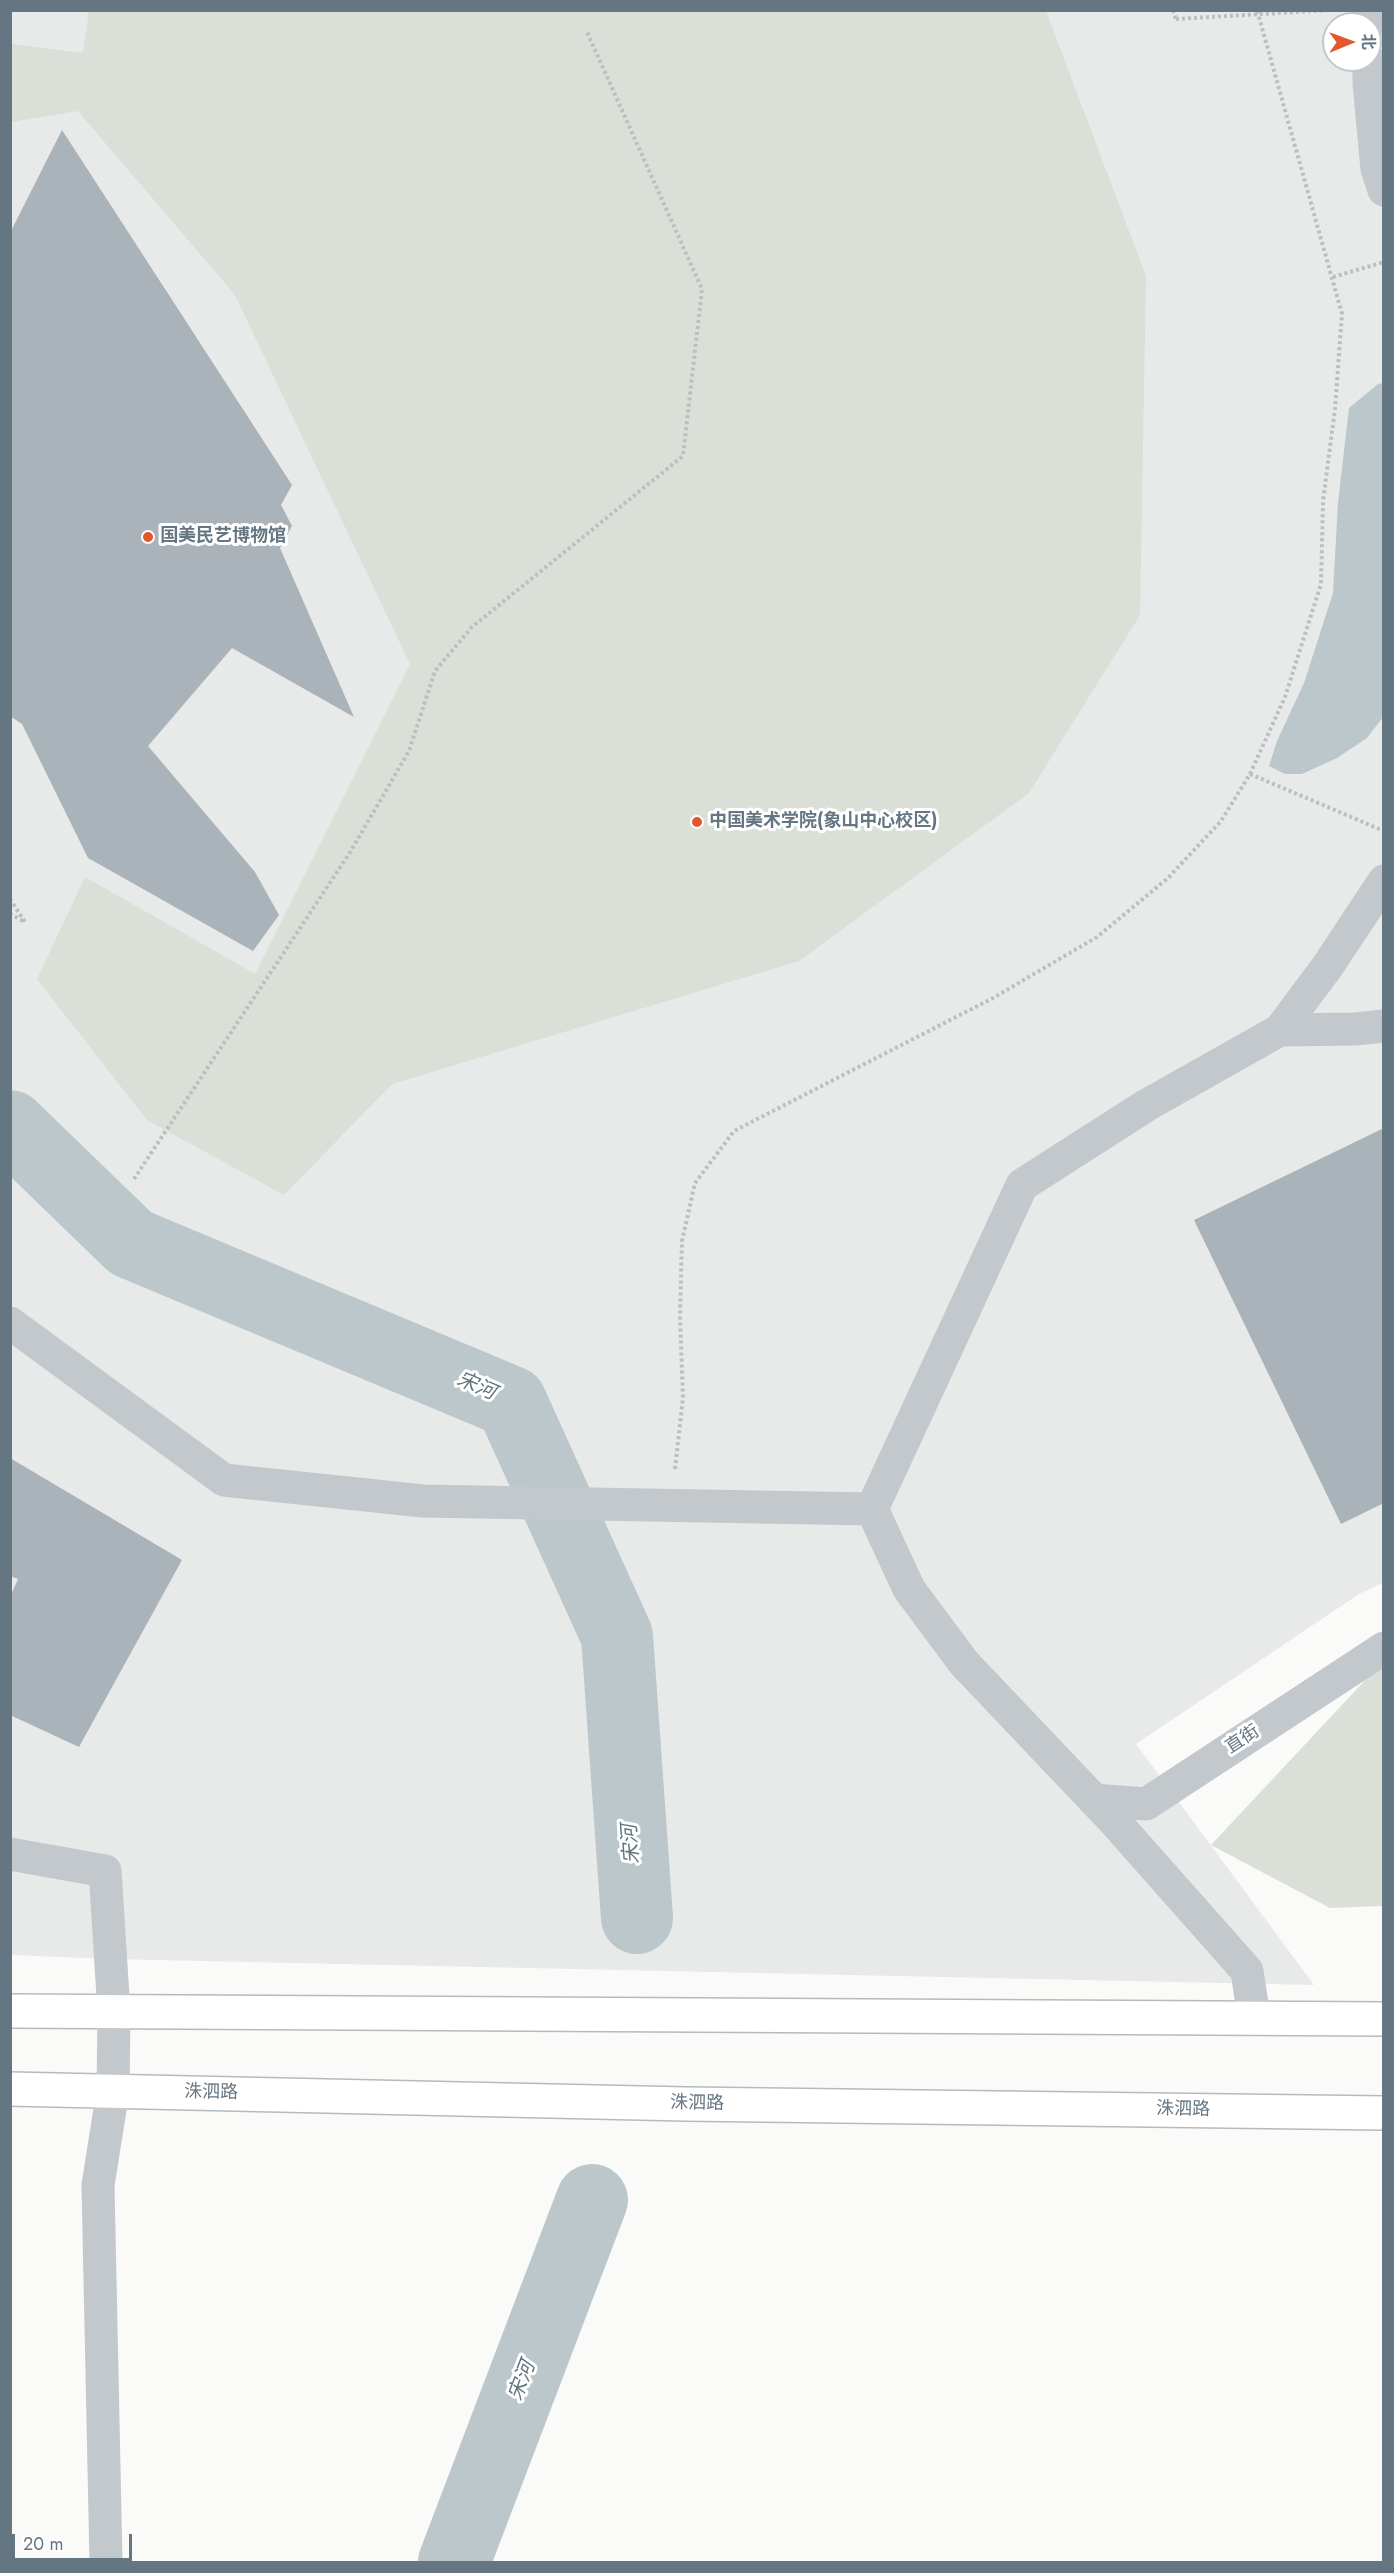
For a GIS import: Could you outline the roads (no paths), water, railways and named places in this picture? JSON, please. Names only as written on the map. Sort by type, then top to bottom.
[{"type":"main road","points":[[10,2011],[1383,2019]]},
{"type":"main road","name":"洙泗路","points":[[10,2089],[686,2104],[1383,2113]]},
{"type":"street","points":[[1369,72],[1377,169],[1383,190]]},
{"type":"street","points":[[1254,2018],[1247,1971],[1094,1800],[964,1663],[909,1589],[872,1509],[1022,1185],[1148,1105],[1280,1030],[1327,968],[1383,881]]},
{"type":"street","points":[[1280,1030],[1355,1029],[1383,1026]]},
{"type":"street","points":[[10,1323],[224,1480],[423,1501],[872,1509]]},
{"type":"street","name":"直街","points":[[1094,1800],[1146,1804],[1383,1648]]},
{"type":"street","points":[[10,1854],[105,1871],[114,2012],[113,2091],[98,2185],[106,2562]]},
{"type":"waterway","name":"宋河","points":[[10,1126],[131,1243],[511,1402],[617,1636],[637,1918]]},
{"type":"waterway","name":"宋河","points":[[454,2562],[592,2200]]},
{"type":"place","name":"国美民艺博物馆","points":[[148,537]]},
{"type":"place","name":"中国美术学院(象山中心校区)","points":[[697,822]]}]
